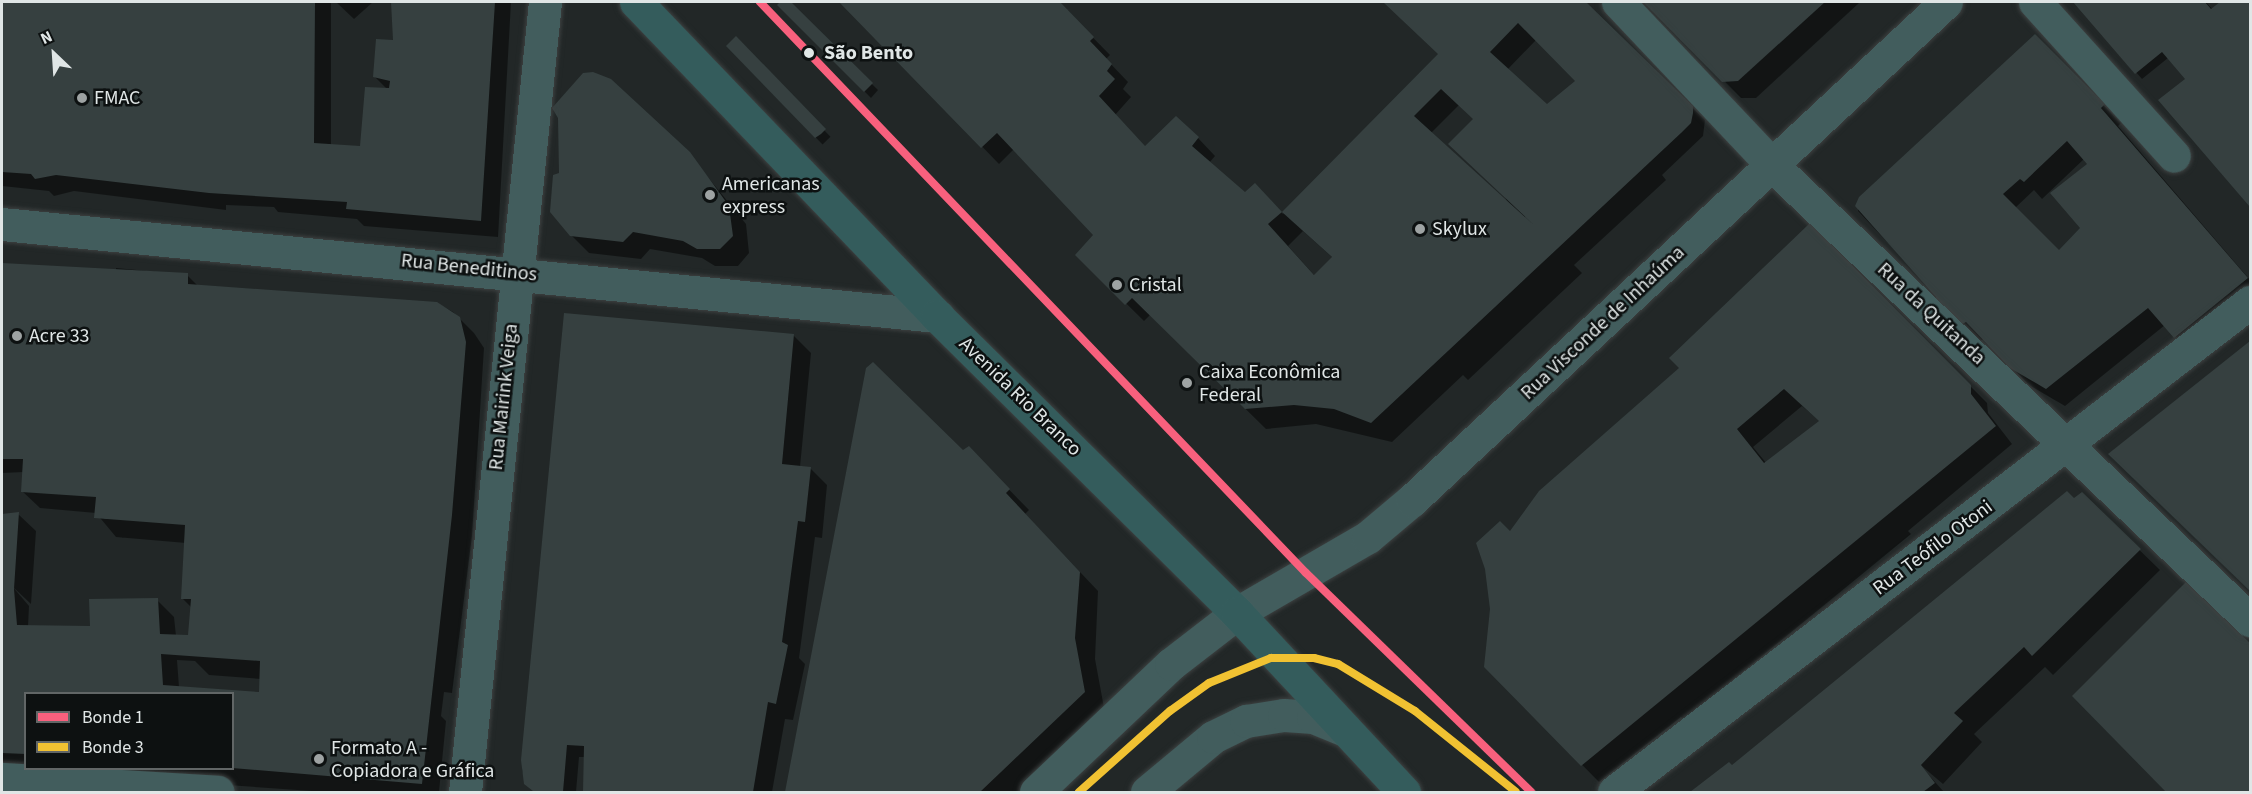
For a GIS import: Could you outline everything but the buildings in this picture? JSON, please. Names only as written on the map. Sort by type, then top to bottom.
[{"type":"main road","name":"Avenida Rio Branco","points":[[636,2],[937,316],[1237,613],[1404,792]]},
{"type":"street","name":"Rua Mairink Veiga","points":[[465,792],[545,2]]},
{"type":"street","name":"Rua da Quitanda","points":[[1618,2],[1773,166],[2069,444],[2250,620]]},
{"type":"street","name":"Rua Visconde de Inhaúma","points":[[1036,792],[1171,664],[1237,613],[1368,537],[1773,166],[1946,2]]},
{"type":"street","points":[[2035,2],[2174,156]]},
{"type":"street","name":"Rua Beneditinos","points":[[2,224],[937,316]]},
{"type":"street","name":"Rua Teófilo Otoni","points":[[1614,792],[2069,444],[2250,302]]},
{"type":"street","points":[[1147,792],[1213,737],[1246,721],[1284,715],[1313,717],[1345,730]]},
{"type":"street","points":[[2,779],[218,792]]},
{"type":"tram line","name":"1","points":[[760,2],[1306,573],[1531,792]]},
{"type":"tram line","name":"3","points":[[1079,792],[1170,711],[1209,683],[1271,658],[1314,658],[1338,664],[1415,711],[1516,792]]},
{"type":"place","name":"São Bento","points":[[809,53]]},
{"type":"place","name":"FMAC","points":[[82,98]]},
{"type":"place","name":"Americanas express","points":[[710,195]]},
{"type":"place","name":"Skylux","points":[[1420,229]]},
{"type":"place","name":"Cristal","points":[[1117,285]]},
{"type":"place","name":"Acre 33","points":[[17,336]]},
{"type":"place","name":"Caixa Econômica Federal","points":[[1187,383]]},
{"type":"place","name":"Formato A - Copiadora e Gráfica","points":[[319,759]]}]
